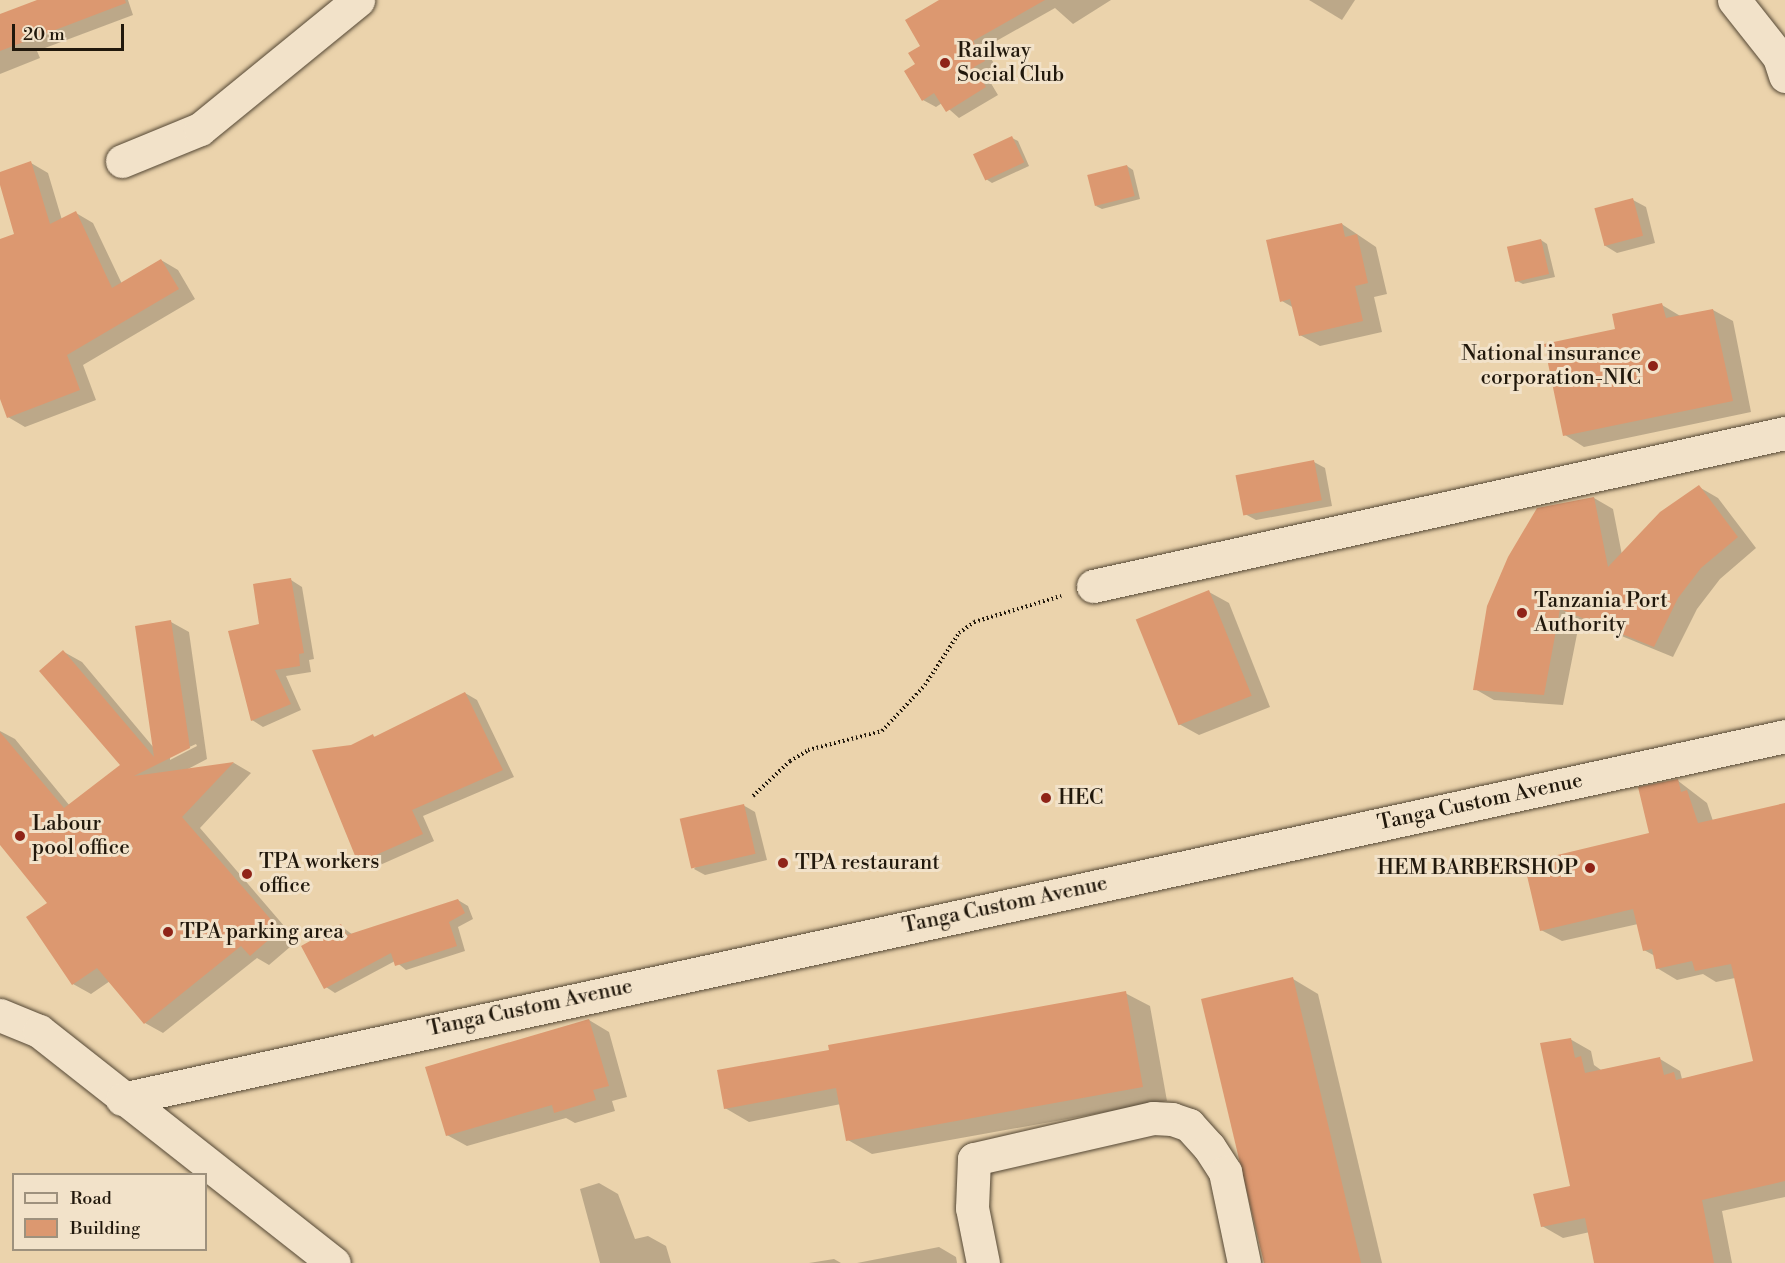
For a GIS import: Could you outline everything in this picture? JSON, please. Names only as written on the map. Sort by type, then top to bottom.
[{"type":"street","points":[[122,160],[200,129],[358,0]]},
{"type":"street","points":[[1734,0],[1783,63]]},
{"type":"street","points":[[1093,586],[1785,433]]},
{"type":"street","name":"Tanga Custom Avenue","points":[[122,1099],[224,1074],[1785,736]]},
{"type":"street","points":[[0,1015],[39,1031],[122,1099],[333,1263]]},
{"type":"street","points":[[983,1263],[972,1208],[974,1159],[1153,1118],[1172,1119],[1189,1125],[1209,1147],[1224,1172],[1244,1263]]},
{"type":"path","points":[[753,796],[790,761],[808,750],[882,731],[925,685],[959,633],[974,622],[1093,586]]},
{"type":"building","points":[[37,0],[125,0],[126,3],[0,51],[0,14]]},
{"type":"building","points":[[939,0],[1045,0],[973,41],[985,61],[974,67],[986,87],[946,112],[934,93],[922,101],[904,71],[915,64],[908,53],[920,46],[905,20]]},
{"type":"building","points":[[1012,136],[1024,162],[985,180],[973,154]]},
{"type":"building","points":[[31,161],[50,224],[76,211],[112,288],[161,259],[179,289],[67,355],[80,390],[7,418],[0,399],[0,239],[14,234],[0,185],[0,172]]},
{"type":"building","points":[[1127,165],[1135,196],[1095,206],[1087,175]]},
{"type":"building","points":[[1633,198],[1643,236],[1604,246],[1594,208]]},
{"type":"building","points":[[1342,223],[1345,237],[1357,234],[1368,283],[1355,286],[1363,321],[1299,336],[1290,299],[1280,302],[1266,240]]},
{"type":"building","points":[[1541,239],[1549,274],[1515,282],[1507,247]]},
{"type":"building","points":[[1662,303],[1666,318],[1713,309],[1733,401],[1563,436],[1544,344],[1615,329],[1612,314]]},
{"type":"building","points":[[1314,460],[1322,500],[1243,516],[1235,475]]},
{"type":"building","points":[[1699,485],[1738,537],[1701,568],[1678,598],[1654,647],[1560,609],[1544,695],[1473,690],[1487,606],[1508,557],[1537,508],[1594,497],[1608,567],[1660,512]]},
{"type":"building","points":[[291,578],[304,653],[299,654],[300,666],[275,670],[291,704],[251,721],[228,631],[259,624],[253,584]]},
{"type":"building","points":[[1209,590],[1252,696],[1178,725],[1136,620]]},
{"type":"building","points":[[171,620],[190,748],[134,776],[234,762],[182,817],[280,930],[250,956],[241,946],[144,1024],[97,968],[72,985],[26,917],[47,903],[0,845],[0,732],[64,808],[120,765],[39,671],[63,650],[154,757],[135,626]]},
{"type":"building","points":[[465,692],[503,770],[412,810],[423,834],[358,863],[312,750],[351,745],[373,734],[374,737]]},
{"type":"building","points":[[1678,779],[1681,792],[1687,790],[1698,823],[1785,803],[1785,1181],[1702,1200],[1714,1263],[1594,1263],[1585,1218],[1541,1227],[1533,1194],[1570,1186],[1540,1043],[1571,1038],[1575,1058],[1581,1056],[1585,1073],[1660,1057],[1664,1075],[1674,1072],[1676,1080],[1753,1061],[1731,964],[1695,971],[1692,961],[1656,969],[1652,949],[1643,951],[1633,909],[1540,931],[1524,863],[1649,833],[1638,787]]},
{"type":"building","points":[[744,804],[755,854],[691,869],[680,819]]},
{"type":"building","points":[[458,899],[465,913],[449,922],[457,946],[395,966],[391,953],[324,989],[301,946],[341,924],[347,935]]},
{"type":"building","points":[[1293,977],[1361,1263],[1264,1263],[1239,1159],[1201,999]]},
{"type":"building","points":[[1126,991],[1143,1087],[846,1141],[836,1088],[724,1109],[717,1070],[829,1050],[828,1045]]},
{"type":"building","points":[[589,1019],[609,1086],[593,1090],[596,1100],[554,1113],[552,1105],[446,1136],[425,1067]]},
{"type":"place","name":"Railway Social Club","points":[[945,63]]},
{"type":"place","name":"National insurance corporation-NIC","points":[[1653,366]]},
{"type":"place","name":"Tanzania Port Authority","points":[[1522,613]]},
{"type":"place","name":"HEC","points":[[1046,798]]},
{"type":"place","name":"Labour pool office","points":[[20,836]]},
{"type":"place","name":"TPA restaurant","points":[[783,863]]},
{"type":"place","name":"HEM BARBERSHOP","points":[[1590,868]]},
{"type":"place","name":"TPA workers office","points":[[247,874]]},
{"type":"place","name":"TPA parking area","points":[[168,932]]}]
